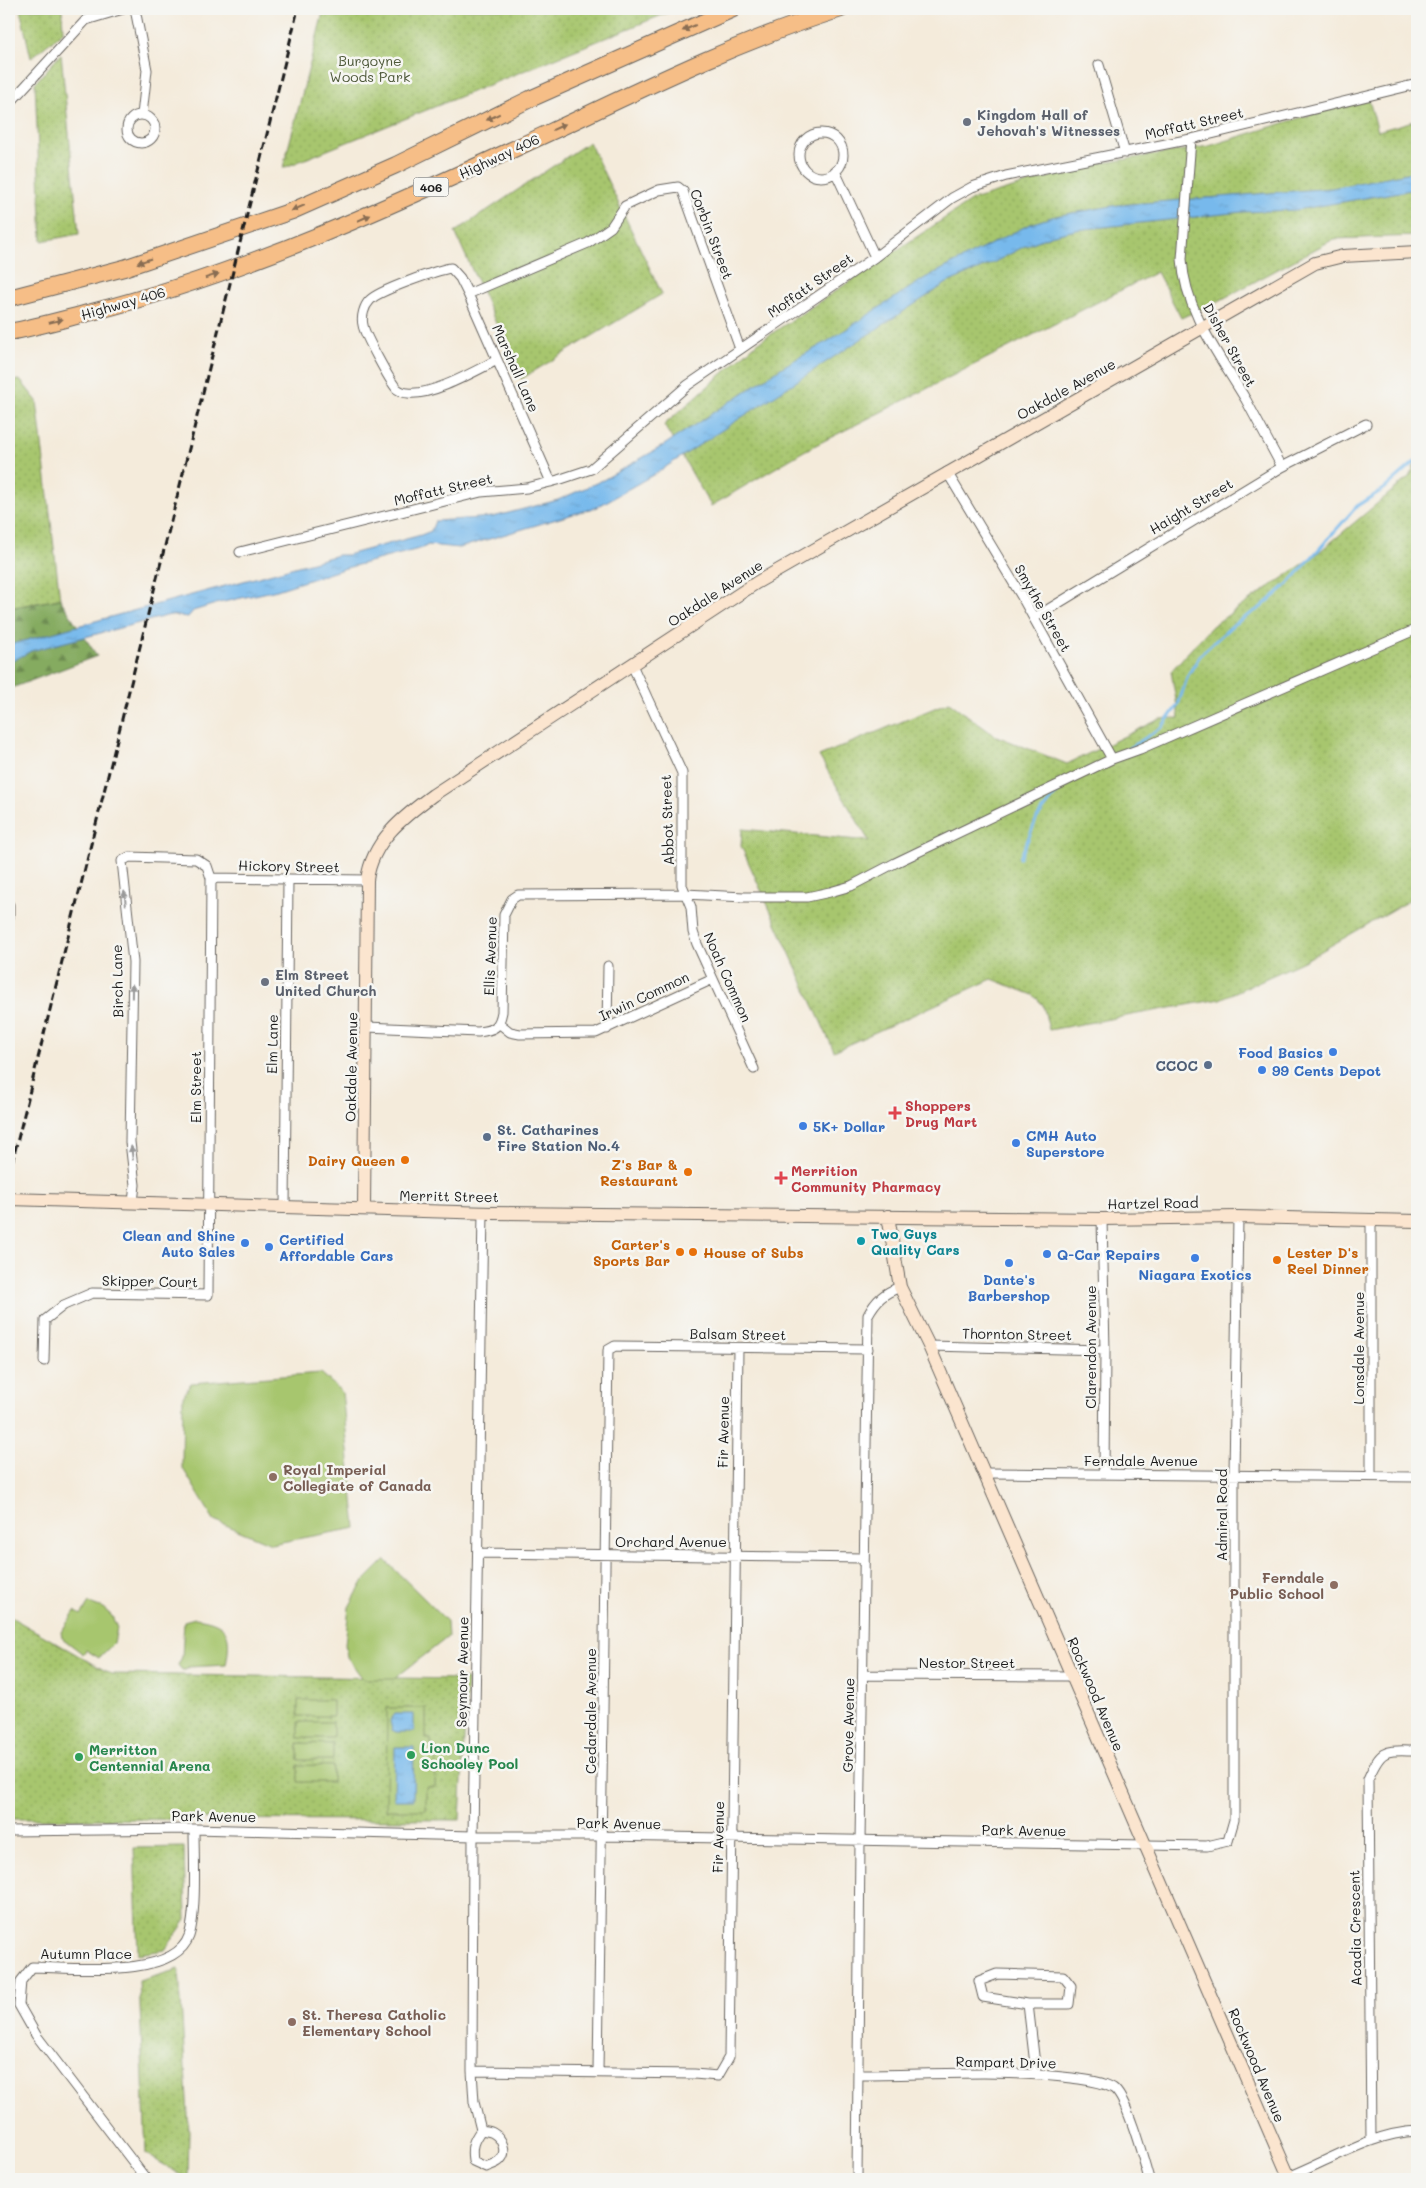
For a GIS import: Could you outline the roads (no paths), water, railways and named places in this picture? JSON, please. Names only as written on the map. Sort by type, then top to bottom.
[{"type":"highway","name":"406","points":[[9,298],[124,268],[292,211],[396,165],[530,99],[733,9]]},
{"type":"highway","name":"Highway 406","points":[[9,332],[138,300],[257,261],[362,219],[677,72],[814,17],[841,9]]},
{"type":"street","points":[[9,104],[86,20],[123,9]]},
{"type":"street","points":[[135,9],[147,70],[142,115]]},
{"type":"street","points":[[1099,65],[1125,153]]},
{"type":"street","name":"Moffatt Street","points":[[240,552],[481,492],[527,488],[591,469],[688,385],[874,257],[952,198],[972,187],[1006,176],[1192,139],[1417,84]]},
{"type":"street","points":[[824,134],[836,140],[842,152],[842,159],[835,172],[822,177],[815,176],[804,168],[799,154],[801,147],[810,136],[824,134]]},
{"type":"street","name":"Disher Street","points":[[1192,139],[1183,245],[1183,275],[1189,297],[1203,329],[1282,467]]},
{"type":"street","points":[[835,172],[874,257]]},
{"type":"street","name":"Corbin Street","points":[[468,294],[588,243],[611,226],[625,206],[658,190],[678,187],[683,191],[740,349]]},
{"type":"street","name":"Oakdale Avenue","points":[[364,1209],[367,880],[368,870],[375,854],[400,820],[434,795],[756,583],[948,472],[1203,329],[1315,263],[1343,256],[1417,252]]},
{"type":"street","name":"Marshall Lane","points":[[497,360],[439,387],[419,393],[406,393],[395,385],[363,326],[363,312],[370,299],[422,276],[438,270],[451,268],[460,278],[468,294],[551,482]]},
{"type":"street","name":"Haight Street","points":[[1034,618],[1282,467],[1366,424]]},
{"type":"street","name":"Smythe Street","points":[[948,472],[1034,618],[1112,759]]},
{"type":"street","points":[[685,894],[744,897],[807,897],[851,886],[1112,759],[1140,749],[1417,629]]},
{"type":"street","name":"Abbot Street","points":[[632,665],[682,774],[682,885],[685,894]]},
{"type":"street","name":"Birch Lane","points":[[133,1202],[135,1185],[130,1142],[132,962],[122,861],[129,857],[196,859],[207,866],[211,878]]},
{"type":"street","name":"Hickory Street","points":[[211,878],[367,880]]},
{"type":"street","name":"Elm Street","points":[[208,1295],[211,878]]},
{"type":"street","name":"Elm Lane","points":[[284,1208],[288,879]]},
{"type":"street","name":"Ellis Avenue","points":[[500,1024],[502,1012],[504,915],[512,899],[518,895],[534,894],[685,894]]},
{"type":"street","name":"Noah Common","points":[[685,894],[691,907],[693,932],[697,944],[754,1068]]},
{"type":"street","points":[[9,905],[9,917]]},
{"type":"street","points":[[607,1029],[608,966]]},
{"type":"street","name":"Irwin Common","points":[[500,1024],[510,1032],[520,1034],[596,1033],[713,979]]},
{"type":"street","points":[[367,1027],[478,1032],[494,1030],[500,1024]]},
{"type":"street","name":"Merritt Street","points":[[9,1199],[483,1212],[888,1216]]},
{"type":"street","name":"Seymour Avenue","points":[[481,2130],[474,2102],[472,2071],[473,1836],[483,1212]]},
{"type":"street","name":"Hartzel Road","points":[[888,1216],[1102,1219],[1238,1217],[1417,1220]]},
{"type":"street","name":"Rockwood Avenue","points":[[888,1216],[900,1287],[929,1346],[1146,1845],[1287,2179]]},
{"type":"street","name":"Admiral Road","points":[[1228,1841],[1234,1820],[1234,1474],[1238,1217]]},
{"type":"street","name":"Clarendon Avenue","points":[[1102,1219],[1105,1350],[1104,1474]]},
{"type":"street","name":"Lonsdale Avenue","points":[[1371,1220],[1371,1476]]},
{"type":"street","name":"Grove Avenue","points":[[857,2179],[868,1315],[875,1302],[886,1292],[900,1287]]},
{"type":"street","name":"Skipper Court","points":[[44,1361],[45,1320],[64,1305],[92,1293],[208,1295]]},
{"type":"street","name":"Balsam Street","points":[[608,1350],[615,1346],[868,1349]]},
{"type":"street","name":"Thornton Street","points":[[929,1346],[1105,1350]]},
{"type":"street","name":"Fir Avenue","points":[[472,2071],[598,2072],[718,2076],[729,2057],[738,1348]]},
{"type":"street","name":"Cedardale Avenue","points":[[598,2072],[603,1836],[604,1554],[608,1350]]},
{"type":"street","name":"Ferndale Avenue","points":[[984,1473],[1417,1477]]},
{"type":"street","name":"Orchard Avenue","points":[[478,1553],[864,1558]]},
{"type":"street","name":"Nestor Street","points":[[863,1675],[1071,1676]]},
{"type":"street","name":"Acadia Crescent","points":[[1371,2142],[1368,1779],[1376,1760],[1389,1750],[1417,1751]]},
{"type":"street","name":"Park Avenue","points":[[9,1831],[194,1829],[473,1836],[603,1836],[1206,1846],[1228,1841]]},
{"type":"street","name":"Autumn Place","points":[[146,2179],[36,2035],[19,2005],[21,1981],[32,1967],[138,1968],[163,1960],[176,1953],[188,1937],[192,1917],[194,1829]]},
{"type":"street","points":[[997,1974],[1063,1976],[1071,1986],[1069,2004],[1028,2004],[983,1997],[979,1981],[997,1974]]},
{"type":"street","points":[[1028,2004],[1036,2073]]},
{"type":"street","name":"Rampart Drive","points":[[859,2076],[1036,2073],[1092,2081],[1113,2088],[1120,2096],[1140,2145],[1149,2179]]},
{"type":"street","points":[[1287,2179],[1371,2142],[1399,2132],[1417,2131]]},
{"type":"water","points":[[1417,171],[1417,189],[1296,210],[1242,212],[1076,230],[1050,236],[947,283],[658,472],[597,507],[459,548],[428,545],[277,590],[219,603],[193,611],[188,617],[170,615],[31,651],[9,663],[9,645],[338,555],[347,555],[421,535],[431,531],[435,521],[493,517],[558,500],[603,480],[661,447],[784,366],[828,341],[925,278],[1030,224],[1055,216],[1118,205],[1332,188]]},
{"type":"water","points":[[395,1714],[414,1714],[414,1732],[396,1732],[392,1730],[390,1721]]},
{"type":"water","points":[[395,1747],[414,1747],[413,1800],[394,1800]]},
{"type":"waterway","points":[[1130,748],[1162,727],[1178,705],[1188,675],[1201,654],[1234,624],[1260,608],[1290,582],[1357,506],[1384,489],[1417,460]]},
{"type":"waterway","points":[[1020,858],[1037,818],[1062,786]]},
{"type":"railway","points":[[9,1175],[298,9]]},
{"type":"place","name":"Kingdom Hall of Jehovah's Witnesses","points":[[967,122]]},
{"type":"place","name":"Elm Street United Church","points":[[265,982]]},
{"type":"place","name":"Food Basics","points":[[1333,1052]]},
{"type":"place","name":"CCOC","points":[[1208,1065]]},
{"type":"place","name":"99 Cents Depot","points":[[1262,1070]]},
{"type":"place","name":"Shoppers Drug Mart","points":[[895,1113]]},
{"type":"place","name":"5K+ Dollar","points":[[803,1126]]},
{"type":"place","name":"St. Catharines Fire Station No.4","points":[[487,1137]]},
{"type":"place","name":"CMH Auto Superstore","points":[[1016,1143]]},
{"type":"place","name":"Dairy Queen","points":[[405,1160]]},
{"type":"place","name":"Z's Bar & Restaurant","points":[[688,1172]]},
{"type":"place","name":"Merrition Community Pharmacy","points":[[781,1178]]},
{"type":"place","name":"Two Guys Quality Cars","points":[[861,1241]]},
{"type":"place","name":"Clean and Shine Auto Sales","points":[[245,1243]]},
{"type":"place","name":"Certified Affordable Cars","points":[[269,1247]]},
{"type":"place","name":"Carter's Sports Bar","points":[[680,1252]]},
{"type":"place","name":"House of Subs","points":[[693,1252]]},
{"type":"place","name":"Q-Car Repairs","points":[[1047,1254]]},
{"type":"place","name":"Niagara Exotics","points":[[1195,1258]]},
{"type":"place","name":"Lester D's Reel Dinner","points":[[1277,1260]]},
{"type":"place","name":"Dante's Barbershop","points":[[1009,1263]]},
{"type":"place","name":"Royal Imperial Collegiate of Canada","points":[[273,1477]]},
{"type":"place","name":"Ferndale Public School","points":[[1334,1585]]},
{"type":"place","name":"Lion Dunc Schooley Pool","points":[[411,1755]]},
{"type":"place","name":"Merritton Centennial Arena","points":[[79,1757]]},
{"type":"place","name":"St. Theresa Catholic Elementary School","points":[[292,2022]]},
{"type":"park label","name":"Burgoyne Woods Park","points":[[370,68]]}]
